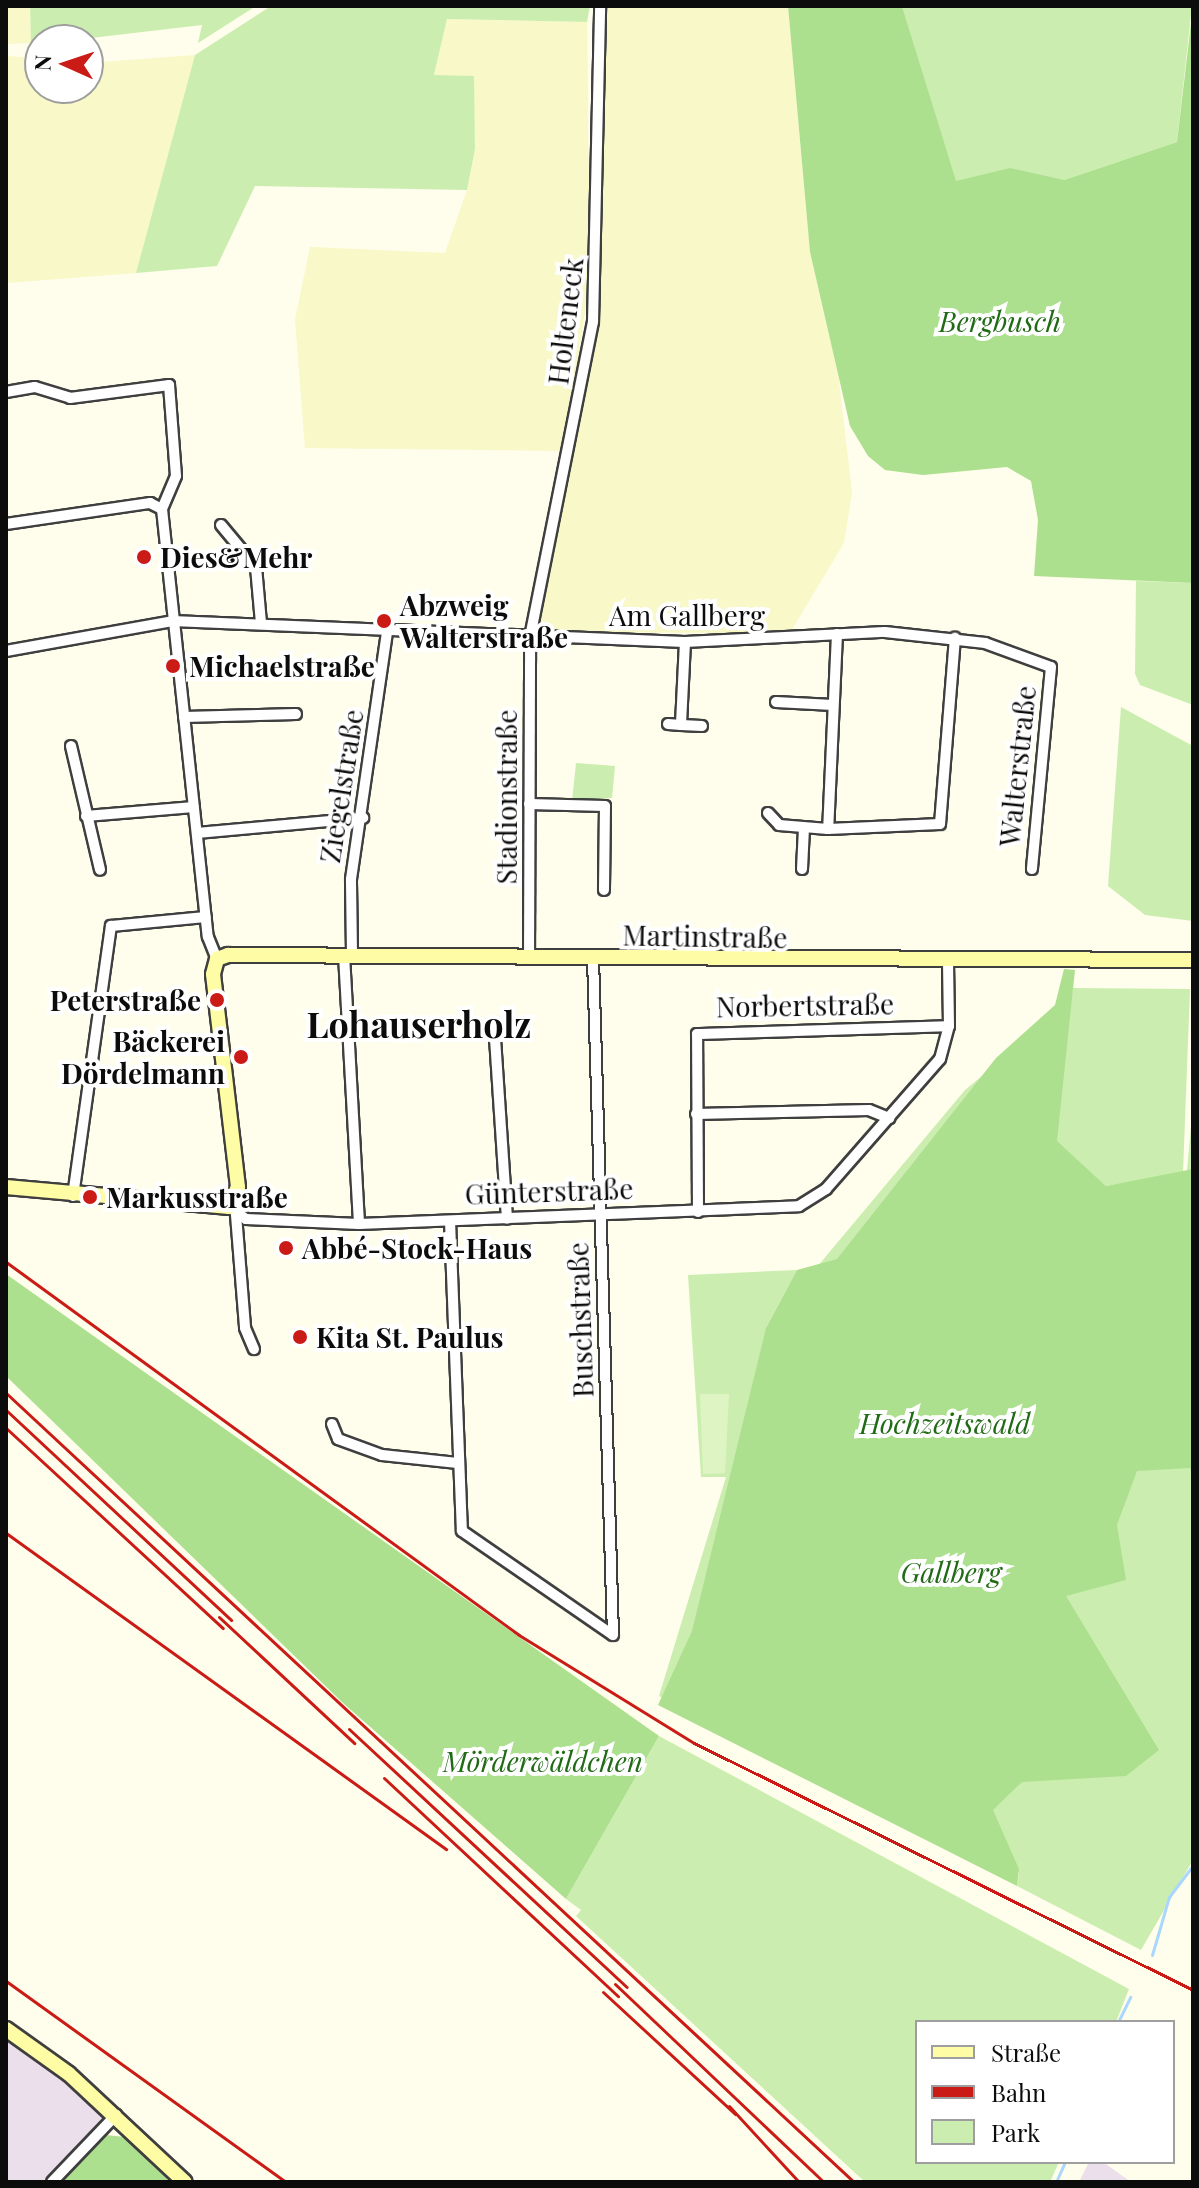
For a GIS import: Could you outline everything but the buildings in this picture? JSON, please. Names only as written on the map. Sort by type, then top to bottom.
[{"type":"street","name":"Holteneck","points":[[530,637],[593,322],[600,6]]},
{"type":"street","points":[[6,392],[35,387],[70,398],[169,385],[176,476],[162,509],[206,917],[217,959],[238,1187],[233,1211],[245,1328],[254,1349]]},
{"type":"street","points":[[6,524],[150,503],[162,509]]},
{"type":"street","points":[[221,525],[256,567],[261,623]]},
{"type":"street","name":"Am Gallberg","points":[[172,621],[388,626],[530,637],[685,642],[837,634],[955,638],[1051,667]]},
{"type":"street","points":[[6,651],[172,621]]},
{"type":"street","name":"Ziegelstraße","points":[[359,1224],[348,954],[351,879],[363,818],[388,626]]},
{"type":"street","points":[[828,829],[837,634]]},
{"type":"street","name":"Stadionstraße","points":[[529,958],[530,637]]},
{"type":"street","points":[[768,813],[779,825],[804,828],[940,824],[955,638]]},
{"type":"street","points":[[681,725],[685,642]]},
{"type":"street","name":"Walterstraße","points":[[1032,869],[1051,667]]},
{"type":"street","points":[[776,702],[833,705]]},
{"type":"street","points":[[184,717],[296,714]]},
{"type":"street","points":[[668,724],[702,726]]},
{"type":"street","points":[[71,746],[100,870]]},
{"type":"street","points":[[529,804],[605,806],[604,890]]},
{"type":"street","points":[[86,816],[194,807]]},
{"type":"street","points":[[197,833],[363,818]]},
{"type":"street","points":[[802,869],[804,828]]},
{"type":"street","points":[[73,1196],[111,926],[206,917]]},
{"type":"street","name":"Martinstraße","points":[[217,959],[348,954],[948,964],[1193,960]]},
{"type":"street","name":"Buschstraße","points":[[458,1463],[466,1536],[603,1635],[616,1630],[593,959]]},
{"type":"street","name":"Günterstraße","points":[[6,1187],[359,1224],[783,1209],[813,1200],[940,1059],[949,1026],[948,964]]},
{"type":"street","points":[[494,1023],[507,1219]]},
{"type":"street","name":"Norbertstraße","points":[[698,1212],[694,1044],[706,1028],[949,1026]]},
{"type":"street","points":[[696,1114],[869,1110],[889,1118]]},
{"type":"street","points":[[332,1424],[338,1439],[367,1451],[458,1463],[450,1221]]},
{"type":"street","points":[[6,2029],[116,2115],[185,2182]]},
{"type":"street","points":[[52,2182],[116,2115]]},
{"type":"shaded area","points":[[6,2024],[114,2108],[42,2182],[6,2182]]},
{"type":"shaded area","points":[[1088,2164],[1106,2164],[1131,2182],[1079,2182]]},
{"type":"green space","points":[[6,6],[30,6],[30,24],[24,24],[24,43],[6,44]]},
{"type":"green space","points":[[30,6],[256,6],[198,43],[202,25],[104,36],[104,24],[30,24]]},
{"type":"green space","points":[[271,6],[590,6],[587,22],[447,19],[434,75],[474,76],[475,149],[467,190],[255,186],[217,266],[136,273],[195,55]]},
{"type":"green space","points":[[605,6],[788,6],[810,252],[838,373],[852,492],[844,543],[790,633],[537,632],[596,342]]},
{"type":"green space","name":"Bergbusch","points":[[788,6],[902,6],[956,181],[1010,168],[1064,180],[1177,142],[1193,6],[1193,583],[1034,576],[1038,520],[1031,481],[1007,467],[923,475],[885,470],[868,456],[850,426],[810,252]]},
{"type":"green space","points":[[902,6],[1192,6],[1177,142],[1064,180],[955,181]]},
{"type":"green space","points":[[447,19],[587,22],[590,278],[564,451],[305,448],[295,320],[310,247],[445,253],[467,190],[475,149],[473,76],[434,76]]},
{"type":"green space","points":[[195,55],[136,273],[6,283],[6,56],[24,57],[24,104],[104,104],[104,62]]},
{"type":"green space","points":[[1136,581],[1193,583],[1193,705],[1140,685],[1135,674]]},
{"type":"green space","points":[[1121,707],[1193,746],[1193,921],[1145,915],[1108,886]]},
{"type":"green space","points":[[576,763],[615,766],[612,798],[572,801]]},
{"type":"green space","name":"Hochzeitswald","points":[[1064,969],[1075,970],[1057,1141],[1106,1186],[1193,1169],[1193,1475],[1190,1468],[1137,1471],[1117,1525],[1126,1580],[1066,1596],[1159,1750],[1126,1776],[1022,1782],[993,1810],[1019,1869],[1017,1886],[658,1705],[692,1631],[766,1328],[797,1270],[837,1259],[996,1058],[1055,1005]]},
{"type":"green space","name":"Hochzeitswald","points":[[1073,988],[1190,989],[1183,1173],[1106,1186],[1064,1148],[1063,1197],[1186,1182],[1193,1103],[1193,1860],[1141,1950],[1017,1886],[1019,1872],[659,1696],[726,1477],[701,1477],[688,1275],[797,1270],[766,1328],[965,1090],[1071,1002]]},
{"type":"green space","name":"Mörderwäldchen","points":[[6,1274],[659,1736],[566,1899],[343,1703],[6,1376]]},
{"type":"green space","points":[[700,1394],[729,1394],[725,1473],[703,1474]]},
{"type":"green space","points":[[659,1736],[1129,1989],[1117,2020],[915,2020],[915,2164],[1058,2164],[1050,2182],[865,2182],[576,1916],[581,1910],[566,1899]]},
{"type":"green space","points":[[106,2135],[125,2137],[170,2182],[57,2182]]},
{"type":"waterway","points":[[1152,1955],[1169,1897],[1193,1865]]},
{"type":"waterway","points":[[1119,2020],[1130,1997]]},
{"type":"waterway","points":[[1056,2182],[1064,2164]]},
{"type":"railway","points":[[6,1262],[519,1635],[694,1743],[1193,1990]]},
{"type":"railway","points":[[6,1393],[854,2182]]},
{"type":"railway","points":[[6,1410],[231,1620]]},
{"type":"railway","points":[[6,1428],[223,1628]]},
{"type":"railway","points":[[6,1533],[446,1849]]},
{"type":"railway","points":[[219,1617],[354,1743]]},
{"type":"railway","points":[[349,1729],[627,1987]]},
{"type":"railway","points":[[384,1778],[618,1996]]},
{"type":"railway","points":[[6,1981],[286,2182]]},
{"type":"railway","points":[[615,1984],[824,2182]]},
{"type":"railway","points":[[603,1992],[735,2114]]},
{"type":"railway","points":[[729,2106],[799,2182]]},
{"type":"place","name":"Dies&Mehr","points":[[144,557]]},
{"type":"place","name":"Abzweig Walterstraße","points":[[384,621]]},
{"type":"place","name":"Michaelstraße","points":[[173,666]]},
{"type":"place","name":"Peterstraße","points":[[217,1000]]},
{"type":"place","name":"Bäckerei Dördelmann","points":[[241,1057]]},
{"type":"place","name":"Markusstraße","points":[[90,1197]]},
{"type":"place","name":"Abbé-Stock-Haus","points":[[286,1248]]},
{"type":"place","name":"Kita St. Paulus","points":[[300,1337]]},
{"type":"district","name":"Lohauserholz","points":[[419,1024]]},
{"type":"park label","name":"Gallberg","points":[[951,1572]]}]
